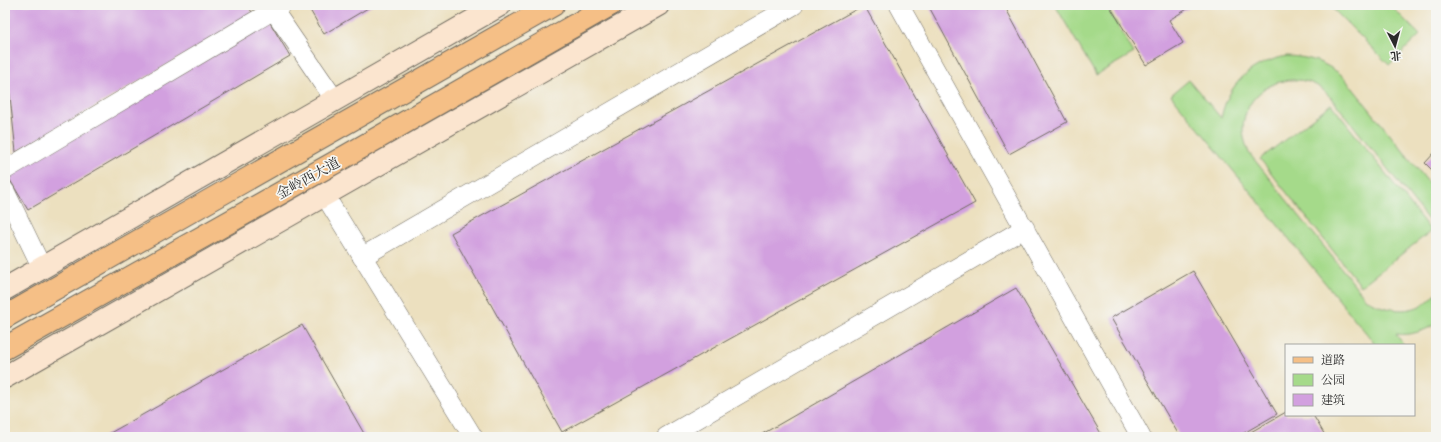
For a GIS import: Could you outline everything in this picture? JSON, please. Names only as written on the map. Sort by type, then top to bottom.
[{"type":"main road","name":"金岭西大道","points":[[5,317],[553,5]]},
{"type":"main road","name":"金岭西大道","points":[[5,348],[334,163],[610,5]]},
{"type":"street","points":[[5,289],[500,5]]},
{"type":"street","points":[[5,377],[658,5]]},
{"type":"street","points":[[362,257],[794,5]]},
{"type":"street","points":[[899,5],[1142,437]]},
{"type":"street","points":[[5,170],[275,7],[334,100]]},
{"type":"street","points":[[5,191],[42,268]]},
{"type":"street","points":[[324,194],[473,437]]},
{"type":"street","points":[[666,437],[687,432],[1025,228]]},
{"type":"green space","points":[[1055,5],[1106,5],[1134,53],[1096,75]]},
{"type":"green space","points":[[1334,5],[1390,5],[1420,35],[1389,65],[1332,8]]},
{"type":"green space","points":[[1287,56],[1310,59],[1330,67],[1343,76],[1436,192],[1436,230],[1333,100],[1322,89],[1314,84],[1302,80],[1289,80],[1266,88],[1257,95],[1245,116],[1243,129],[1244,138],[1249,153],[1366,299],[1384,307],[1403,310],[1421,306],[1436,293],[1436,324],[1417,332],[1396,334],[1403,344],[1375,344],[1171,95],[1189,80],[1221,118],[1225,105],[1236,84],[1252,69],[1274,59]]},
{"type":"green space","points":[[1331,104],[1431,231],[1361,286],[1260,159]]},
{"type":"building","points":[[5,5],[247,5],[254,15],[16,152],[5,50]]},
{"type":"building","points":[[307,5],[373,5],[324,34]]},
{"type":"building","points":[[864,5],[975,203],[562,432],[451,233]]},
{"type":"building","points":[[928,5],[1004,5],[1067,122],[1009,154]]},
{"type":"building","points":[[1109,5],[1194,5],[1169,20],[1183,43],[1146,65]]},
{"type":"building","points":[[269,21],[290,56],[28,210],[7,175]]},
{"type":"building","points":[[1436,151],[1436,174],[1425,163]]},
{"type":"building","points":[[1193,271],[1277,414],[1237,437],[1180,437],[1111,318]]},
{"type":"building","points":[[1016,288],[1103,437],[757,437]]},
{"type":"building","points":[[302,325],[366,437],[103,437]]},
{"type":"building","points":[[1285,413],[1285,416],[1314,416],[1326,437],[1242,437]]}]
